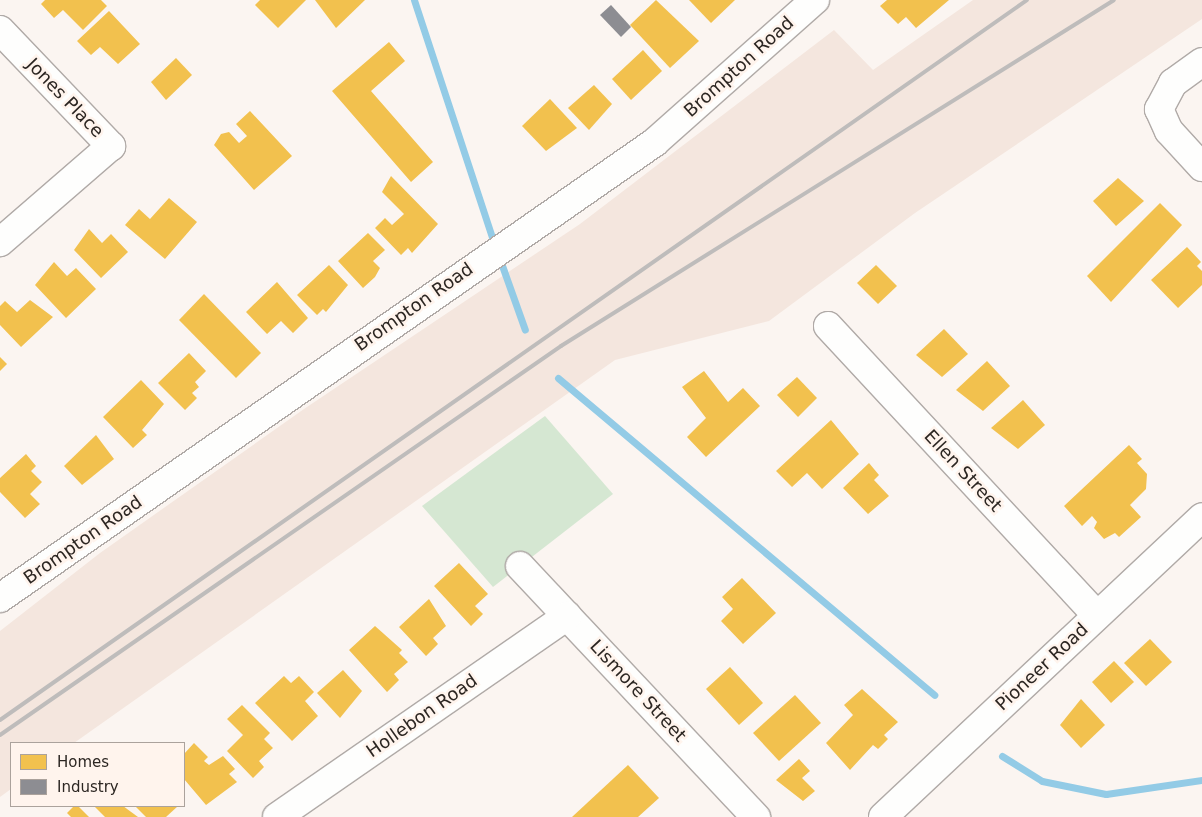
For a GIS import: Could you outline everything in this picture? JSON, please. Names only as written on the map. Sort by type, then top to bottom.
[{"type":"street","name":"Brompton Road","points":[[0,598],[483,259],[655,142],[815,0]]},
{"type":"street","name":"Jones Place","points":[[0,30],[111,146],[0,242]]},
{"type":"street","points":[[1202,62],[1180,77],[1163,97],[1160,116],[1202,167]]},
{"type":"street","name":"Ellen Street","points":[[828,326],[1097,615]]},
{"type":"street","name":"Pioneer Road","points":[[883,817],[1202,517]]},
{"type":"street","name":"Lismore Street","points":[[520,566],[756,817]]},
{"type":"street","name":"Hollebon Road","points":[[276,817],[567,616]]},
{"type":"shaded area","points":[[973,0],[1202,0],[1202,19],[915,213],[769,321],[615,360],[75,742],[10,742],[10,790],[0,797],[0,631],[100,553],[304,409],[580,224],[834,30],[873,70]]},
{"type":"green space","points":[[545,416],[613,494],[493,587],[422,506]]},
{"type":"building: Homes","points":[[45,0],[101,0],[107,6],[83,30],[63,10],[54,18],[41,4]]},
{"type":"building: Homes","points":[[260,0],[306,0],[278,28],[255,5]]},
{"type":"building: Homes","points":[[315,0],[365,0],[336,28]]},
{"type":"building: Homes","points":[[656,0],[699,41],[670,68],[630,25]]},
{"type":"building: Homes","points":[[689,0],[735,0],[711,23]]},
{"type":"building: Homes","points":[[887,0],[949,0],[916,28],[906,17],[898,24],[880,6]]},
{"type":"building: Homes","points":[[109,11],[140,44],[118,64],[100,47],[91,55],[77,41]]},
{"type":"building: Homes","points":[[389,42],[405,61],[371,91],[433,162],[411,182],[332,91]]},
{"type":"building: Homes","points":[[643,50],[662,71],[631,100],[612,79]]},
{"type":"building: Homes","points":[[176,58],[192,75],[166,100],[151,82]]},
{"type":"building: Homes","points":[[594,85],[612,104],[589,130],[568,108]]},
{"type":"building: Homes","points":[[550,99],[577,128],[546,151],[522,126]]},
{"type":"building: Homes","points":[[250,111],[292,156],[254,190],[214,145],[221,134],[229,132],[239,143],[247,136],[236,124]]},
{"type":"building: Homes","points":[[391,176],[438,224],[412,253],[408,248],[401,255],[375,228],[385,218],[392,225],[404,214],[382,192]]},
{"type":"building: Homes","points":[[1118,178],[1144,201],[1116,226],[1093,201]]},
{"type":"building: Homes","points":[[169,198],[197,222],[165,259],[125,225],[139,209],[150,219]]},
{"type":"building: Homes","points":[[1160,203],[1182,225],[1111,302],[1087,276]]},
{"type":"building: Homes","points":[[89,229],[102,243],[111,234],[128,252],[101,278],[74,250]]},
{"type":"building: Homes","points":[[368,233],[385,250],[373,261],[380,268],[375,277],[363,288],[338,261]]},
{"type":"building: Homes","points":[[1187,247],[1201,262],[1197,266],[1202,271],[1202,285],[1178,308],[1151,280]]},
{"type":"building: Homes","points":[[54,262],[67,276],[76,268],[96,289],[66,318],[35,285]]},
{"type":"building: Homes","points":[[329,265],[348,285],[326,312],[323,309],[317,315],[297,295]]},
{"type":"building: Homes","points":[[876,265],[897,286],[878,304],[857,283]]},
{"type":"building: Homes","points":[[277,282],[308,318],[293,333],[281,321],[267,334],[246,312]]},
{"type":"building: Homes","points":[[204,294],[261,353],[236,378],[179,320]]},
{"type":"building: Homes","points":[[30,300],[53,317],[21,347],[0,325],[0,306],[5,301],[17,312]]},
{"type":"building: Homes","points":[[944,329],[968,354],[942,377],[916,355]]},
{"type":"building: Homes","points":[[189,353],[206,371],[195,382],[199,387],[192,393],[197,398],[185,410],[158,383]]},
{"type":"building: Homes","points":[[0,357],[7,364],[0,371]]},
{"type":"building: Homes","points":[[987,361],[1010,386],[983,411],[956,390]]},
{"type":"building: Homes","points":[[704,371],[728,402],[743,388],[760,406],[706,457],[687,437],[706,418],[682,387]]},
{"type":"building: Homes","points":[[797,377],[817,398],[798,417],[777,395]]},
{"type":"building: Homes","points":[[141,380],[164,404],[142,430],[147,435],[133,448],[103,417]]},
{"type":"building: Homes","points":[[1023,400],[1045,425],[1018,449],[991,428]]},
{"type":"building: Homes","points":[[831,420],[859,454],[822,489],[807,473],[792,487],[776,471]]},
{"type":"building: Homes","points":[[96,435],[114,459],[82,485],[64,466]]},
{"type":"building: Homes","points":[[1129,445],[1142,459],[1137,463],[1147,474],[1146,489],[1130,505],[1141,517],[1119,537],[1115,533],[1104,539],[1094,528],[1097,522],[1092,516],[1082,526],[1064,506]]},
{"type":"building: Homes","points":[[26,454],[36,466],[31,471],[42,482],[30,494],[40,504],[25,518],[0,492],[0,478]]},
{"type":"building: Homes","points":[[869,463],[879,475],[874,480],[889,496],[868,514],[843,488]]},
{"type":"building: Homes","points":[[459,563],[488,594],[475,606],[483,614],[471,626],[434,586]]},
{"type":"building: Homes","points":[[742,578],[776,613],[743,644],[721,621],[733,609],[722,597]]},
{"type":"building: Homes","points":[[429,599],[446,626],[433,638],[438,644],[426,656],[399,627]]},
{"type":"building: Homes","points":[[375,626],[402,650],[399,653],[408,662],[394,674],[399,680],[387,692],[349,650]]},
{"type":"building: Homes","points":[[1150,639],[1172,662],[1146,686],[1124,663]]},
{"type":"building: Homes","points":[[1114,661],[1134,682],[1111,703],[1092,682]]},
{"type":"building: Homes","points":[[730,667],[763,703],[739,725],[706,689]]},
{"type":"building: Homes","points":[[343,670],[362,691],[340,718],[317,693]]},
{"type":"building: Homes","points":[[284,676],[291,683],[299,676],[314,692],[305,701],[318,716],[292,741],[255,703]]},
{"type":"building: Homes","points":[[862,689],[898,722],[884,735],[888,739],[878,749],[873,745],[850,770],[826,743],[853,715],[844,705]]},
{"type":"building: Homes","points":[[795,695],[821,723],[779,761],[753,733]]},
{"type":"building: Homes","points":[[1081,699],[1105,725],[1081,748],[1060,725]]},
{"type":"building: Homes","points":[[242,705],[270,733],[264,739],[273,748],[259,761],[264,767],[253,778],[227,751],[243,735],[227,719]]},
{"type":"building: Homes","points":[[194,743],[208,757],[204,761],[209,765],[223,756],[235,769],[229,774],[237,782],[206,805],[185,780],[185,753]]},
{"type":"building: Homes","points":[[799,759],[810,771],[802,778],[815,791],[803,801],[776,780]]},
{"type":"building: Homes","points":[[628,765],[659,798],[638,817],[572,817]]},
{"type":"building: Homes","points":[[73,807],[79,807],[89,817],[71,817],[67,813]]},
{"type":"building: Homes","points":[[95,807],[124,807],[138,817],[105,817]]},
{"type":"building: Homes","points":[[136,807],[177,807],[166,817],[146,817]]},
{"type":"building: Industry","points":[[611,5],[631,27],[621,37],[600,15]]},
{"type":"waterway","points":[[414,0],[495,247]]},
{"type":"waterway","points":[[499,257],[525,330]]},
{"type":"waterway","points":[[558,378],[934,695]]},
{"type":"waterway","points":[[1002,756],[1042,781],[1106,794],[1202,780]]},
{"type":"railway","points":[[0,720],[1027,0]]},
{"type":"railway","points":[[0,735],[561,346],[1114,0]]}]
